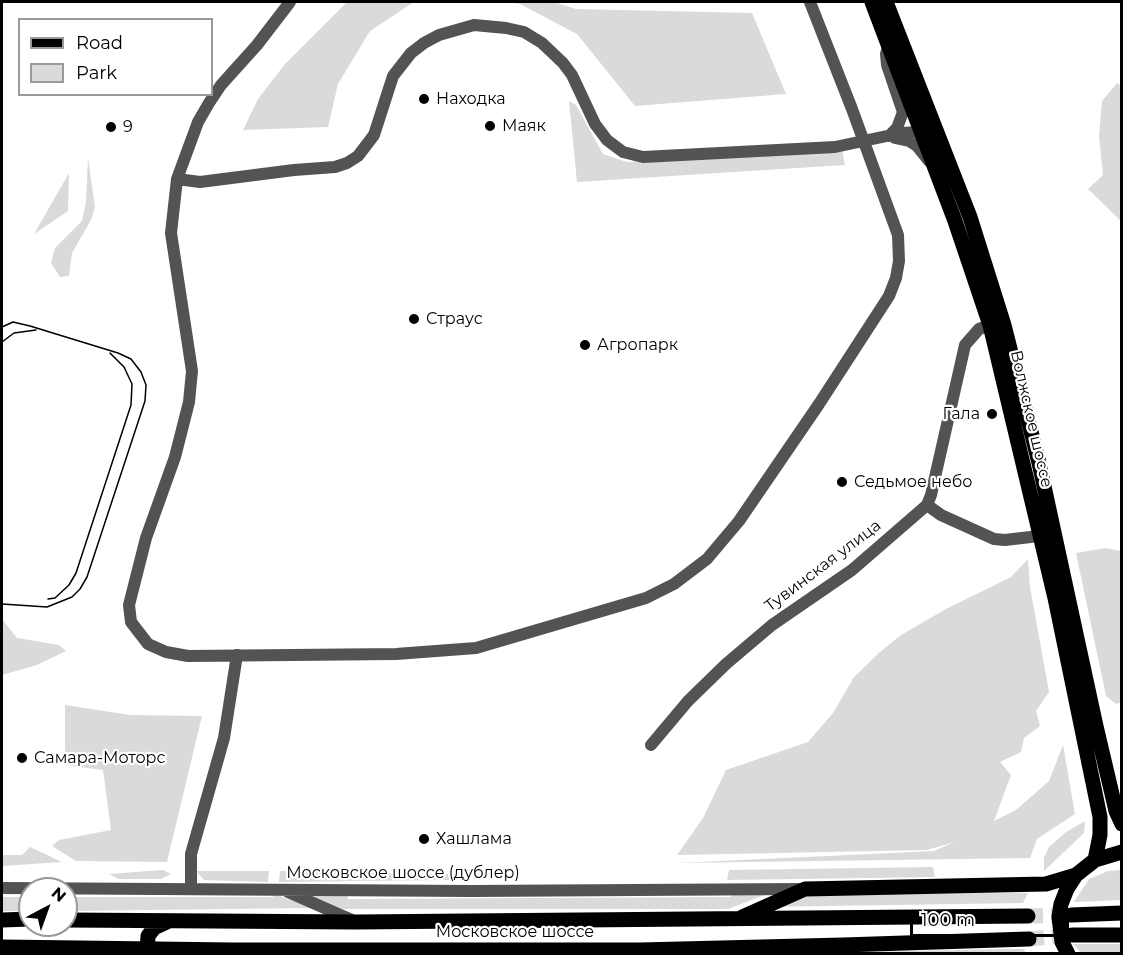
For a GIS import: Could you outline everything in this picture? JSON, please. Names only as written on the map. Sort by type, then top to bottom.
[{"type":"main road","name":"Волжское шоссе","points":[[872,2],[888,46],[958,187],[1004,325],[1039,463],[1095,726],[1116,811],[1122,824]]},
{"type":"main road","name":"Волжское шоссе","points":[[886,2],[919,105],[921,132],[990,325],[1054,598],[1100,817],[1100,835],[1095,860]]},
{"type":"main road","points":[[1068,954],[1060,929],[1066,909],[1067,889],[1076,875],[1095,860],[1122,852]]},
{"type":"main road","points":[[736,920],[805,889],[1046,884],[1076,875]]},
{"type":"main road","points":[[1066,909],[1122,914]]},
{"type":"main road","name":"Московское шоссе","points":[[78,920],[356,922],[1028,916]]},
{"type":"main road","points":[[2,920],[18,920]]},
{"type":"main road","points":[[147,951],[148,936],[154,928],[169,921]]},
{"type":"main road","points":[[1072,935],[1122,935]]},
{"type":"main road","name":"Московское шоссе","points":[[2,947],[147,951],[640,950],[1029,939]]},
{"type":"main road","points":[[760,947],[775,954]]},
{"type":"street","points":[[290,2],[221,85],[209,103],[198,122],[177,179],[171,233],[192,371],[189,402],[175,457],[146,538],[129,605],[131,622],[148,644],[166,652],[188,656],[396,654],[476,648],[646,597],[690,573],[712,554],[739,521],[819,405],[889,296],[896,278],[899,261],[898,236],[810,2]]},
{"type":"street","points":[[177,179],[200,182],[335,167],[347,163],[367,147],[374,135],[393,76],[411,53],[439,35],[474,25],[524,32],[552,51],[572,75],[595,124],[607,140],[623,152],[643,157],[667,157],[835,147],[921,132],[932,137],[943,166],[958,187]]},
{"type":"street","points":[[888,46],[887,65],[903,112],[897,128],[888,136]]},
{"type":"street","points":[[888,136],[909,141],[916,146],[936,171]]},
{"type":"street","points":[[990,325],[979,328],[965,345],[927,505],[994,539],[1039,536]]},
{"type":"street","name":"Тувинская улица","points":[[651,745],[688,701],[726,664],[772,625],[852,570],[927,505]]},
{"type":"street","points":[[191,888],[191,854],[224,738],[237,655]]},
{"type":"street","name":"Московское шоссе (дублер)","points":[[2,888],[471,891],[805,889]]},
{"type":"street","points":[[282,889],[356,922]]},
{"type":"green space","points":[[347,2],[414,2],[370,31],[338,84],[328,127],[243,130],[258,99],[285,64]]},
{"type":"green space","points":[[506,2],[554,2],[576,9],[752,13],[786,94],[635,106],[577,34],[520,4]]},
{"type":"green space","points":[[1117,83],[1122,87],[1121,221],[1088,189],[1103,175],[1099,136],[1102,101]]},
{"type":"green space","points":[[569,101],[576,105],[603,154],[627,162],[842,149],[845,165],[577,182]]},
{"type":"green space","points":[[88,158],[95,207],[91,220],[72,253],[69,276],[60,277],[51,263],[55,248],[82,221],[86,202]]},
{"type":"green space","points":[[69,173],[68,211],[34,234]]},
{"type":"green space","points":[[1105,548],[1121,551],[1122,702],[1116,704],[1106,696],[1076,553]]},
{"type":"green space","points":[[1028,559],[1030,587],[1049,692],[1036,711],[1040,726],[1024,738],[1021,752],[1000,762],[1011,775],[994,821],[1016,810],[1049,781],[1063,745],[1075,814],[1037,839],[1030,858],[677,863],[934,851],[954,842],[927,850],[677,855],[703,818],[726,770],[808,742],[833,713],[854,677],[880,652],[901,635],[946,609],[1011,577]]},
{"type":"green space","points":[[2,619],[17,638],[59,645],[66,651],[37,665],[2,675]]},
{"type":"green space","points":[[65,705],[130,715],[202,716],[167,862],[76,861],[52,846],[59,840],[111,830],[103,770],[65,765]]},
{"type":"green space","points":[[1085,821],[1084,833],[1044,871],[1044,858],[1049,847],[1066,832]]},
{"type":"green space","points":[[30,847],[62,862],[2,866],[2,855],[22,855]]},
{"type":"green space","points":[[933,867],[935,877],[727,880],[729,870]]},
{"type":"green space","points":[[163,870],[171,874],[161,879],[119,879],[109,874]]},
{"type":"green space","points":[[1121,870],[1121,900],[1074,902],[1089,879],[1108,871]]},
{"type":"green space","points":[[196,871],[269,871],[268,882],[204,880]]},
{"type":"green space","points":[[280,871],[455,874],[451,880],[279,882]]},
{"type":"green space","points":[[732,892],[767,894],[728,909],[343,909],[305,894],[347,895],[348,899],[731,897]]},
{"type":"green space","points":[[1028,893],[1023,903],[764,907],[795,894]]},
{"type":"green space","points":[[277,895],[311,908],[78,911],[78,897],[272,897]]},
{"type":"green space","points":[[2,897],[18,897],[18,911],[2,911]]},
{"type":"green space","points":[[1073,944],[1121,944],[1121,953],[1081,953]]},
{"type":"green space","points":[[1024,949],[1026,953],[806,953]]},
{"type":"tunnel","points":[[1028,916],[1071,915]]},
{"type":"tunnel","points":[[1029,939],[1072,935]]},
{"type":"tram line","points":[[2,327],[13,322],[118,353],[131,359],[141,372],[146,385],[145,401],[87,577],[80,589],[72,597],[47,607],[2,604]]},
{"type":"tram line","points":[[2,342],[14,333],[36,330]]},
{"type":"tram line","points":[[48,599],[55,598],[69,585],[76,573],[131,405],[132,384],[124,367],[110,353]]},
{"type":"place","name":"Находка","points":[[424,99]]},
{"type":"place","name":"Маяк","points":[[490,126]]},
{"type":"place","name":"9","points":[[111,127]]},
{"type":"place","name":"Страус","points":[[414,319]]},
{"type":"place","name":"Агропарк","points":[[585,345]]},
{"type":"place","name":"Гала","points":[[992,414]]},
{"type":"place","name":"Седьмое небо","points":[[842,482]]},
{"type":"place","name":"Самара-Моторс","points":[[22,758]]},
{"type":"place","name":"Хашлама","points":[[424,839]]}]
